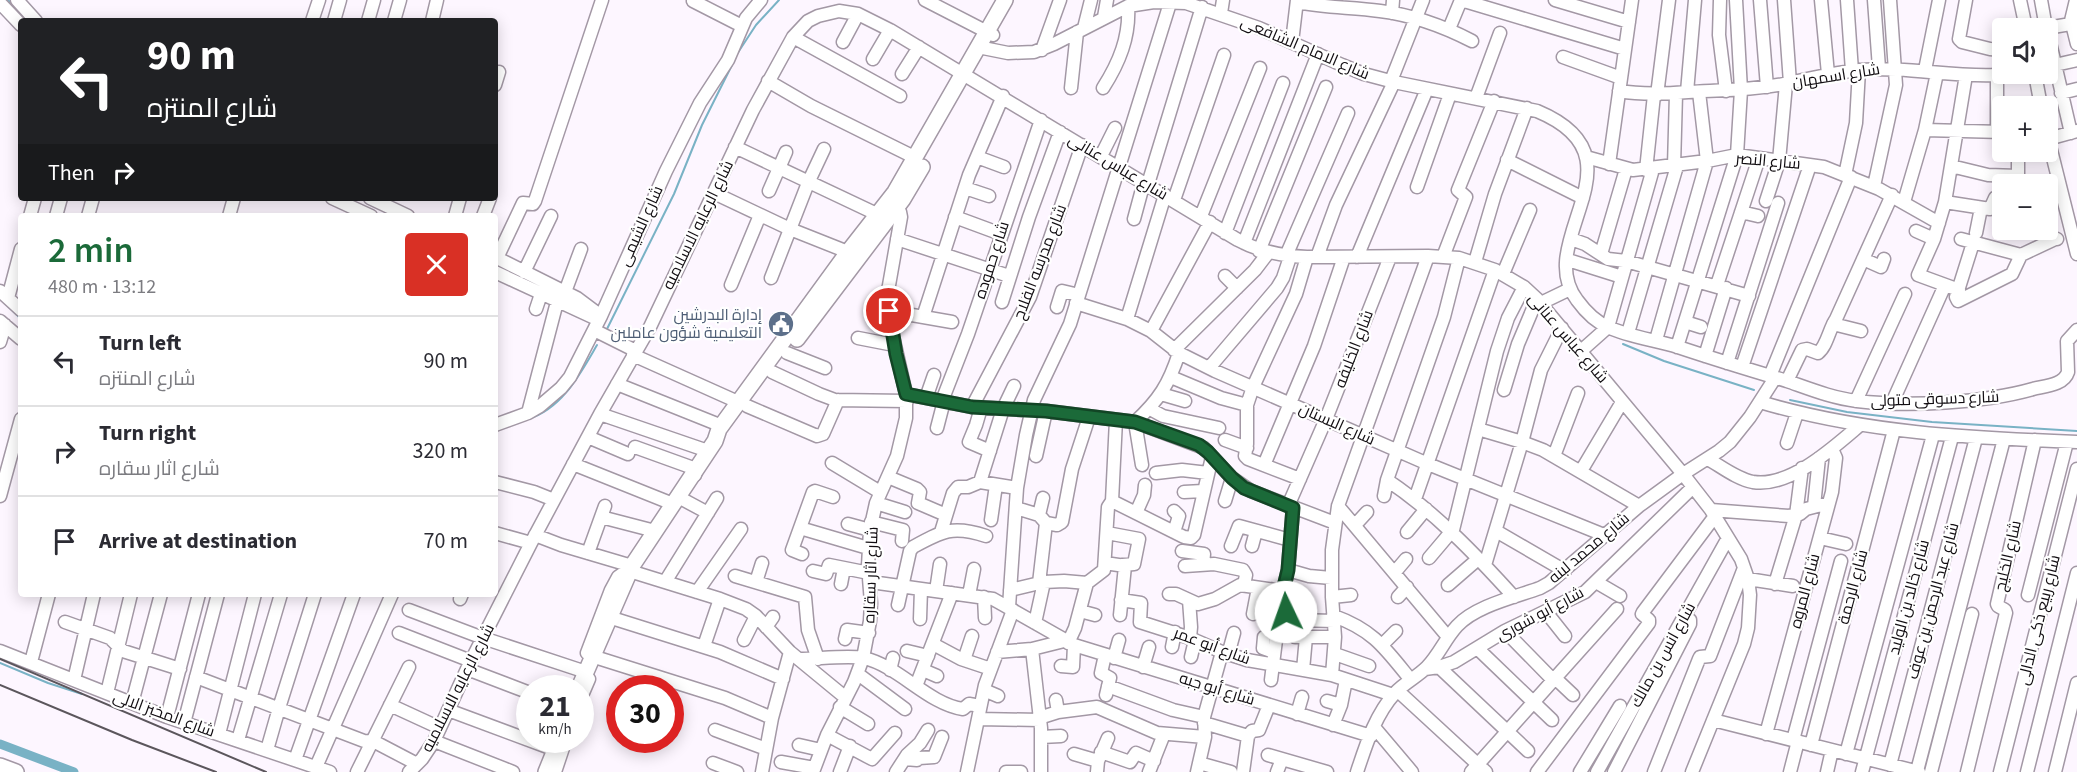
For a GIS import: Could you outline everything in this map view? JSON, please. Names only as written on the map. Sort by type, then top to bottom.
[{"type":"main road","points":[[986,41],[1005,0]]},
{"type":"main road","points":[[894,203],[916,158],[1013,0]]},
{"type":"main road","points":[[586,675],[633,569],[655,531],[678,502],[722,426],[772,372],[883,217],[909,190],[966,75]]},
{"type":"main road","points":[[711,446],[725,435],[743,404],[848,252],[883,217]]},
{"type":"main road","points":[[546,772],[551,753]]},
{"type":"main road","points":[[0,765],[16,772]]},
{"type":"street","points":[[17,0],[33,18]]},
{"type":"street","points":[[313,18],[319,0]]},
{"type":"street","points":[[335,18],[340,0]]},
{"type":"street","points":[[369,18],[374,0]]},
{"type":"street","points":[[395,18],[400,0]]},
{"type":"street","points":[[433,18],[437,0]]},
{"type":"street","points":[[498,254],[523,203],[533,204],[535,201],[602,0]]},
{"type":"street","name":"شارع الشيمى","points":[[498,423],[540,406],[561,388],[577,364],[700,103],[734,48],[742,26],[761,0]]},
{"type":"street","points":[[925,0],[986,41]]},
{"type":"street","points":[[1042,50],[1060,0]]},
{"type":"street","points":[[1071,88],[1080,30],[1091,0]]},
{"type":"street","points":[[1104,17],[1107,0]]},
{"type":"street","points":[[1221,14],[1223,0]]},
{"type":"street","points":[[1300,479],[1246,458],[1248,405],[1253,387],[1393,82],[1423,0]]},
{"type":"street","points":[[1449,29],[1461,0],[1625,49]]},
{"type":"street","points":[[1555,0],[1629,22]]},
{"type":"street","points":[[1609,164],[1632,0]]},
{"type":"street","points":[[1581,351],[1608,327],[1650,169],[1655,95],[1669,0]]},
{"type":"street","points":[[1628,333],[1675,166],[1687,93],[1695,0]]},
{"type":"street","points":[[1720,0],[1719,35],[1726,91]]},
{"type":"street","points":[[1677,347],[1737,155],[1741,90],[1736,0]]},
{"type":"street","points":[[1760,0],[1767,87]]},
{"type":"street","points":[[1728,363],[1749,296],[1772,202],[1779,161],[1788,83],[1784,0]]},
{"type":"street","points":[[1821,0],[1828,74]]},
{"type":"street","points":[[1777,378],[1848,176],[1856,123],[1855,70],[1847,0]]},
{"type":"street","points":[[1874,0],[1879,68]]},
{"type":"street","points":[[1874,186],[1895,93],[1890,0]]},
{"type":"street","points":[[1777,378],[1802,350],[1820,352],[1863,259],[1898,198],[1925,130],[1939,0]]},
{"type":"street","points":[[1966,0],[1959,35],[1962,42],[1992,49]]},
{"type":"street","points":[[2020,0],[2024,18]]},
{"type":"street","points":[[2040,0],[2044,18]]},
{"type":"street","points":[[2076,0],[2073,24],[2077,44]]},
{"type":"street","points":[[693,1],[742,26]]},
{"type":"street","points":[[967,772],[984,690],[1011,609],[1010,590],[1017,488],[1032,410],[1041,383],[1062,344],[1171,1]]},
{"type":"street","name":"شارع الامام الشافعى","points":[[986,41],[1021,54],[1042,50],[1128,6],[1171,1],[1202,7],[1260,27],[1353,70],[1393,82],[1527,108],[1547,115],[1569,129],[1586,157]]},
{"type":"street","points":[[1292,42],[1297,1],[1320,7],[1393,6],[1472,41]]},
{"type":"street","points":[[0,3],[18,22]]},
{"type":"street","points":[[1103,88],[1118,61],[1126,39],[1128,6]]},
{"type":"street","points":[[1134,219],[1202,7]]},
{"type":"street","name":"شارع الرعايه الاسلاميه","points":[[413,768],[427,753],[434,741],[469,665],[533,539],[635,353],[768,81],[793,37],[808,21],[818,16],[839,11],[858,14],[890,30],[966,75]]},
{"type":"street","points":[[843,42],[858,14]]},
{"type":"street","points":[[2058,26],[2073,24]]},
{"type":"street","points":[[873,58],[890,30]]},
{"type":"street","points":[[1719,35],[1738,32]]},
{"type":"street","points":[[1476,98],[1500,33]]},
{"type":"street","points":[[793,37],[900,96]]},
{"type":"street","points":[[902,74],[919,47]]},
{"type":"street","points":[[1244,243],[1318,54]]},
{"type":"street","points":[[1127,319],[1144,265],[1224,55]]},
{"type":"street","points":[[1563,57],[1621,78]]},
{"type":"street","points":[[2058,64],[2077,60]]},
{"type":"street","points":[[1151,331],[1206,219],[1260,68]]},
{"type":"street","name":"شارع اسمهان","points":[[1619,91],[1655,95],[1741,90],[1855,70],[1895,68],[1996,76],[1997,96]]},
{"type":"street","name":"شارع عباس عنانى","points":[[966,75],[1225,232],[1264,252],[1312,257],[1459,258],[1499,272],[1524,287],[1539,301],[1713,513],[1746,573],[1750,603],[1744,644],[1692,772]]},
{"type":"street","points":[[1960,296],[1945,285],[1918,275],[1934,239],[1945,202],[1966,75]]},
{"type":"street","points":[[2058,79],[2074,132],[2058,136]]},
{"type":"street","points":[[768,81],[811,106],[916,158]]},
{"type":"street","points":[[1225,232],[1283,83]]},
{"type":"street","points":[[2037,84],[2039,96]]},
{"type":"street","points":[[1135,422],[1150,409],[1171,377],[1176,351],[1258,267],[1326,87]]},
{"type":"street","points":[[1264,465],[1350,257],[1427,89]]},
{"type":"street","points":[[2038,91],[2077,89]]},
{"type":"street","points":[[1656,340],[1707,161],[1687,93]]},
{"type":"street","points":[[1417,187],[1450,94]]},
{"type":"street","points":[[923,317],[965,188],[1003,96]]},
{"type":"street","points":[[1443,257],[1466,196],[1458,190],[1494,101]]},
{"type":"street","points":[[1475,262],[1507,160],[1527,108]]},
{"type":"street","points":[[1209,368],[1277,288],[1287,267],[1288,256],[1348,113]]},
{"type":"street","name":"شارع حموده","points":[[938,428],[943,401],[1041,120]]},
{"type":"street","points":[[1101,156],[1116,128]]},
{"type":"street","points":[[1925,130],[1992,132]]},
{"type":"street","points":[[1002,302],[1060,132]]},
{"type":"street","name":"شارع مدرسه الفلاح","points":[[990,451],[969,442],[976,425],[977,407],[1030,297],[1082,145]]},
{"type":"street","points":[[735,147],[883,217]]},
{"type":"street","points":[[771,278],[808,183],[824,149]]},
{"type":"street","points":[[768,191],[786,152]]},
{"type":"street","name":"شارع النصر","points":[[1586,157],[1626,169],[1675,166],[1737,155],[1824,167],[1874,186],[1939,223]]},
{"type":"street","points":[[977,157],[1004,167]]},
{"type":"street","points":[[1586,157],[1588,171],[1568,260],[1570,289],[1586,311],[1608,327]]},
{"type":"street","points":[[1705,356],[1741,212],[1759,158]]},
{"type":"street","points":[[1507,160],[1582,198]]},
{"type":"street","points":[[1742,367],[1810,165]]},
{"type":"street","points":[[1951,166],[1982,174],[1992,174]]},
{"type":"street","points":[[1601,255],[1626,169]]},
{"type":"street","points":[[965,188],[989,196]]},
{"type":"street","points":[[714,193],[790,230],[848,252]]},
{"type":"street","points":[[2058,198],[2077,254]]},
{"type":"street","points":[[339,201],[355,208]]},
{"type":"street","points":[[384,201],[403,213]]},
{"type":"street","points":[[1945,202],[1990,209],[1992,205]]},
{"type":"street","name":"شارع اثار سقاره","points":[[814,770],[826,735],[858,674],[863,658],[872,603],[868,548],[871,526],[878,498],[903,437],[907,397],[894,345],[888,291],[901,217],[894,203]]},
{"type":"street","points":[[1960,296],[1970,238],[1981,208]]},
{"type":"street","points":[[1415,499],[1499,272],[1530,210]]},
{"type":"street","points":[[1741,212],[1758,216]]},
{"type":"street","points":[[731,285],[760,215]]},
{"type":"street","points":[[524,272],[551,216]]},
{"type":"street","points":[[955,217],[1001,234]]},
{"type":"street","points":[[1916,231],[1934,239]]},
{"type":"street","points":[[1970,238],[2021,255]]},
{"type":"street","points":[[2058,239],[2072,238]]},
{"type":"street","points":[[897,239],[1010,276]]},
{"type":"street","points":[[1571,239],[1615,261],[1626,261],[1749,296]]},
{"type":"street","points":[[1960,296],[2012,274],[2021,255],[2053,240]]},
{"type":"street","points":[[528,412],[561,297],[581,249]]},
{"type":"street","points":[[1332,675],[1335,637],[1331,578],[1338,506],[1428,256]]},
{"type":"street","points":[[18,257],[4,295],[18,307]]},
{"type":"street","name":"شارع الخليفه","points":[[1277,612],[1285,612],[1290,608],[1290,599],[1281,591],[1288,570],[1291,507],[1300,479],[1390,257]]},
{"type":"street","points":[[1384,496],[1444,317],[1459,258]]},
{"type":"street","points":[[498,259],[524,272],[598,322],[635,353],[817,436],[823,434],[838,400]]},
{"type":"street","points":[[1863,259],[1881,267],[1884,259]]},
{"type":"street","points":[[1568,260],[1622,277]]},
{"type":"street","points":[[1144,265],[1156,272]]},
{"type":"street","points":[[498,275],[541,294],[561,297]]},
{"type":"street","points":[[1225,276],[1237,288]]},
{"type":"street","points":[[1892,403],[1945,285]]},
{"type":"street","points":[[1429,558],[1451,533],[1497,351],[1508,318],[1524,287]]},
{"type":"street","points":[[1504,390],[1518,344],[1539,301],[1570,289]]},
{"type":"street","points":[[1057,308],[1062,291],[1077,299]]},
{"type":"street","points":[[536,309],[541,294]]},
{"type":"street","points":[[1856,401],[1905,294]]},
{"type":"street","name":"شارع البستان","points":[[1077,299],[1151,331],[1176,351],[1209,368],[1428,464],[1604,535]]},
{"type":"street","points":[[889,311],[952,322]]},
{"type":"street","points":[[1685,322],[1701,327]]},
{"type":"street","points":[[2,323],[18,336]]},
{"type":"street","points":[[0,342],[2,323]]},
{"type":"street","points":[[1833,324],[1861,331]]},
{"type":"street","name":"شارع دسوقى متولى","points":[[1608,327],[1831,396],[1856,401],[1892,403],[1993,398],[2061,382],[2068,372],[2067,341],[2077,330]]},
{"type":"street","points":[[1448,585],[1482,562],[1496,531],[1541,370],[1562,328]]},
{"type":"street","points":[[858,338],[894,345]]},
{"type":"street","points":[[787,353],[825,368]]},
{"type":"street","points":[[772,372],[819,394],[838,400],[926,398],[977,407],[1046,411],[1135,422],[1199,445],[1232,478],[1251,492],[1335,523]]},
{"type":"street","points":[[926,398],[934,375]]},
{"type":"street","points":[[1171,377],[1221,398],[1248,405]]},
{"type":"street","name":"شارع محمد لبنه","points":[[1357,772],[1372,731],[1386,705],[1410,679],[1425,669],[1457,625],[1473,614],[1540,588],[1565,571],[1639,506],[1730,442],[1777,378]]},
{"type":"street","points":[[617,384],[722,426]]},
{"type":"street","points":[[980,482],[1003,409],[1014,386]]},
{"type":"street","points":[[1554,456],[1578,393]]},
{"type":"street","points":[[1161,394],[1185,401]]},
{"type":"street","points":[[1581,471],[1622,402]]},
{"type":"street","points":[[1760,402],[1797,413],[1894,430],[1976,438],[2072,442],[2028,595]]},
{"type":"street","points":[[1150,409],[1163,416],[1219,428]]},
{"type":"street","points":[[1036,456],[1046,411]]},
{"type":"street","points":[[1787,442],[1797,413]]},
{"type":"street","points":[[600,414],[711,446]]},
{"type":"street","points":[[1016,507],[1057,525],[1062,522],[1072,468],[1089,417]]},
{"type":"street","points":[[1061,666],[1073,667],[1069,643],[1087,583],[1104,570],[1108,507],[1112,501],[1116,420]]},
{"type":"street","points":[[1135,422],[1142,465]]},
{"type":"street","points":[[1708,459],[1739,477],[1754,482],[1778,479],[1819,458],[1860,425]]},
{"type":"street","points":[[1478,429],[1522,442],[1554,456],[1639,506]]},
{"type":"street","points":[[0,496],[18,430]]},
{"type":"street","name":"شارع الرحمة","points":[[1811,745],[1894,430]]},
{"type":"street","points":[[1846,754],[1933,435]]},
{"type":"street","name":"شارع خالد بن الوليد","points":[[1863,772],[1952,436]]},
{"type":"street","points":[[588,437],[696,469]]},
{"type":"street","name":"شارع عبد الرحمن بن عوف","points":[[1894,768],[1976,438]]},
{"type":"street","points":[[1713,720],[1866,758],[1894,768],[1918,772],[2004,439]]},
{"type":"street","points":[[1225,440],[1247,448]]},
{"type":"street","name":"شارع الخليج","points":[[1966,772],[2006,613],[2006,610],[1997,604],[2035,441]]},
{"type":"street","name":"شارع المروه","points":[[1766,734],[1829,503],[1836,462],[1832,449]]},
{"type":"street","points":[[1112,501],[1188,539],[1194,535],[1212,457]]},
{"type":"street","points":[[1814,506],[1819,458]]},
{"type":"street","points":[[832,463],[878,498],[904,512]]},
{"type":"street","points":[[573,464],[708,513]]},
{"type":"street","points":[[1775,584],[1798,514],[1802,468]]},
{"type":"street","name":"شارع ربيع ذكى الدالى","points":[[2000,772],[2077,469]]},
{"type":"street","points":[[1156,473],[1182,470],[1208,473]]},
{"type":"street","points":[[888,477],[920,492],[918,503],[946,514]]},
{"type":"street","points":[[1225,501],[1232,478]]},
{"type":"street","points":[[1388,480],[1426,509],[1482,562],[1514,597]]},
{"type":"street","points":[[941,532],[955,489],[980,482],[1017,488]]},
{"type":"street","points":[[498,483],[554,500]]},
{"type":"street","points":[[991,520],[996,485]]},
{"type":"street","points":[[1136,513],[1144,495],[1145,485]]},
{"type":"street","name":"شارع أبو شورى","points":[[1425,669],[1439,668],[1454,662],[1506,631],[1579,596],[1693,487]]},
{"type":"street","points":[[802,554],[792,551],[814,491],[833,497]]},
{"type":"street","points":[[1184,492],[1203,491]]},
{"type":"street","points":[[665,582],[717,498]]},
{"type":"street","points":[[1035,623],[1041,583],[1043,498]]},
{"type":"street","points":[[589,675],[596,656],[615,620],[633,569],[678,502]]},
{"type":"street","points":[[1798,514],[1814,506],[1829,503]]},
{"type":"street","points":[[1338,506],[1356,524],[1448,637]]},
{"type":"street","points":[[1407,532],[1426,509]]},
{"type":"street","points":[[1174,511],[1179,516],[1174,532]]},
{"type":"street","points":[[588,553],[603,512],[655,531]]},
{"type":"street","points":[[1356,524],[1367,512]]},
{"type":"street","points":[[1537,772],[1649,623],[1642,613],[1713,513],[1798,514],[1825,518]]},
{"type":"street","points":[[848,524],[903,530],[902,541]]},
{"type":"street","points":[[1231,546],[1239,526],[1290,540]]},
{"type":"street","points":[[800,528],[868,548]]},
{"type":"street","points":[[697,592],[741,529]]},
{"type":"street","points":[[898,605],[910,551],[913,547],[941,532],[964,531],[986,536]]},
{"type":"street","points":[[1252,546],[1256,531]]},
{"type":"street","points":[[1496,531],[1565,571]]},
{"type":"street","points":[[498,533],[533,539],[588,553],[746,609],[770,622],[795,655],[843,703],[868,724]]},
{"type":"street","points":[[1105,563],[1134,564],[1139,539],[1107,533]]},
{"type":"street","name":"شارع انس بن مالك","points":[[1597,772],[1622,708],[1684,617],[1728,538]]},
{"type":"street","points":[[1820,538],[1846,544]]},
{"type":"street","points":[[1182,551],[1204,554],[1203,564]]},
{"type":"street","points":[[1395,572],[1406,559]]},
{"type":"street","points":[[1790,772],[1795,741],[1841,561]]},
{"type":"street","points":[[756,582],[762,563]]},
{"type":"street","points":[[936,591],[940,564]]},
{"type":"street","points":[[1120,615],[1120,600],[1126,568],[1123,565]]},
{"type":"street","points":[[1185,566],[1224,565],[1243,570],[1246,575],[1244,585]]},
{"type":"street","points":[[813,571],[826,574],[829,566],[844,568],[841,584]]},
{"type":"street","name":"شارع أبو جبه","points":[[844,568],[870,578],[902,586],[984,597],[1011,609],[1069,643],[1333,725],[1372,731]]},
{"type":"street","points":[[578,675],[611,590],[618,577],[633,569]]},
{"type":"street","points":[[969,595],[974,569]]},
{"type":"street","points":[[1288,570],[1309,576],[1331,578]]},
{"type":"street","points":[[1654,772],[1699,659],[1710,656],[1746,573],[1775,584],[1793,586]]},
{"type":"street","points":[[2027,772],[2077,573]]},
{"type":"street","points":[[735,576],[756,582],[794,600],[805,597],[808,630],[818,659]]},
{"type":"street","points":[[1895,576],[1913,581]]},
{"type":"street","points":[[1010,590],[1041,583],[1064,581],[1087,583]]},
{"type":"street","points":[[1596,582],[1620,596]]},
{"type":"street","points":[[1169,594],[1176,594],[1198,604],[1206,603],[1236,586],[1244,585],[1281,591]]},
{"type":"street","points":[[1398,597],[1407,587]]},
{"type":"street","points":[[1253,614],[1258,588]]},
{"type":"street","points":[[920,619],[921,589]]},
{"type":"street","points":[[916,686],[952,593]]},
{"type":"street","points":[[1332,597],[1351,594]]},
{"type":"street","points":[[31,662],[48,597]]},
{"type":"street","points":[[74,680],[93,597]]},
{"type":"street","points":[[107,693],[130,597]]},
{"type":"street","points":[[132,703],[160,597]]},
{"type":"street","points":[[167,717],[198,597]]},
{"type":"street","points":[[184,723],[217,597]]},
{"type":"street","points":[[219,734],[254,597]]},
{"type":"street","points":[[238,740],[280,597]]},
{"type":"street","points":[[267,750],[314,597]]},
{"type":"street","points":[[295,760],[353,597]]},
{"type":"street","points":[[316,767],[391,597]]},
{"type":"street","points":[[984,597],[985,618]]},
{"type":"street","points":[[704,646],[720,599]]},
{"type":"street","name":"شارع أبو عمر","points":[[1120,600],[1141,603],[1140,628],[1174,632],[1225,654],[1332,675],[1395,693]]},
{"type":"street","points":[[1189,600],[1193,639],[1191,657]]},
{"type":"street","points":[[1395,693],[1478,770],[1508,732],[1617,609]]},
{"type":"street","points":[[409,610],[483,638],[580,670]]},
{"type":"street","points":[[1080,610],[1095,615]]},
{"type":"street","points":[[1546,612],[1565,636]]},
{"type":"street","points":[[1931,772],[1972,614]]},
{"type":"street","points":[[744,640],[756,616]]},
{"type":"street","points":[[1614,772],[1690,624],[1690,620],[1684,617]]},
{"type":"street","points":[[1296,620],[1334,618],[1362,628],[1382,645],[1410,679]]},
{"type":"street","points":[[615,620],[704,646],[783,680]]},
{"type":"street","points":[[65,622],[110,638],[123,651],[180,669]]},
{"type":"street","points":[[845,639],[848,630],[868,633]]},
{"type":"street","points":[[1382,645],[1396,631]]},
{"type":"street","points":[[1506,631],[1573,695]]},
{"type":"street","points":[[1172,646],[1174,632]]},
{"type":"street","points":[[1271,680],[1278,632]]},
{"type":"street","points":[[399,633],[516,687]]},
{"type":"street","points":[[1231,772],[1198,767],[1205,737],[1204,720],[1211,687],[1234,633]]},
{"type":"street","points":[[964,660],[972,636]]},
{"type":"street","points":[[1264,637],[1263,648],[1274,651]]},
{"type":"street","points":[[1303,670],[1300,637],[1335,637]]},
{"type":"street","points":[[1119,640],[1101,673],[1110,677],[1107,691],[1248,735]]},
{"type":"street","points":[[998,651],[1032,649],[1069,643]]},
{"type":"street","points":[[1143,667],[1149,647]]},
{"type":"street","points":[[1477,648],[1551,720]]},
{"type":"street","points":[[1032,649],[1041,737],[1041,772]]},
{"type":"street","points":[[907,651],[931,650],[991,669]]},
{"type":"street","name":"شارع المخبز الالى","points":[[0,651],[167,717],[330,772]]},
{"type":"street","points":[[1335,654],[1369,666]]},
{"type":"street","points":[[795,655],[818,659],[863,658],[891,664],[916,686],[946,704],[960,709],[967,704],[979,712],[998,708],[1039,719]]},
{"type":"street","points":[[762,772],[772,718],[783,680],[795,655]]},
{"type":"street","points":[[596,656],[725,698],[772,718]]},
{"type":"street","points":[[357,772],[409,667]]},
{"type":"street","points":[[1439,668],[1528,751]]},
{"type":"street","points":[[923,670],[937,676]]},
{"type":"street","points":[[858,674],[905,709]]},
{"type":"street","points":[[196,678],[310,718],[364,741],[371,741],[413,768]]},
{"type":"street","points":[[1333,725],[1341,705],[1346,680]]},
{"type":"street","points":[[2055,772],[2077,683]]},
{"type":"street","points":[[984,690],[998,708]]},
{"type":"street","points":[[1297,714],[1302,697]]},
{"type":"street","points":[[1327,701],[1341,705]]},
{"type":"street","points":[[390,705],[440,728]]},
{"type":"street","points":[[1243,772],[1248,735],[1259,729],[1269,705]]},
{"type":"street","points":[[1039,719],[1057,706],[1097,707],[1149,731],[1205,737]]},
{"type":"street","points":[[1580,772],[1622,708]]},
{"type":"street","points":[[448,710],[516,731]]},
{"type":"street","points":[[715,730],[766,749]]},
{"type":"street","points":[[896,772],[928,730]]},
{"type":"street","points":[[1372,731],[1412,772]]},
{"type":"street","points":[[826,735],[872,759],[895,733]]},
{"type":"street","points":[[1074,754],[1098,762],[1128,762],[1132,761],[1136,753],[1151,766],[1164,734]]},
{"type":"street","points":[[1041,737],[1062,736]]},
{"type":"street","points":[[1098,762],[1108,738]]},
{"type":"street","points":[[906,759],[934,757],[941,740],[920,743]]},
{"type":"street","points":[[434,741],[513,772]]},
{"type":"street","points":[[799,745],[821,750]]},
{"type":"street","points":[[840,772],[850,746]]},
{"type":"street","points":[[1827,772],[1832,750]]},
{"type":"street","points":[[540,772],[549,753]]},
{"type":"street","points":[[555,772],[562,753]]},
{"type":"street","points":[[1268,755],[1311,770],[1327,772]]},
{"type":"street","points":[[1277,772],[1281,759]]},
{"type":"street","points":[[782,762],[814,770]]},
{"type":"street","points":[[713,763],[737,772]]},
{"type":"street","points":[[1006,772],[1022,771]]},
{"type":"waterway","points":[[8,0],[25,18]]},
{"type":"waterway","points":[[737,54],[756,25],[779,0]]},
{"type":"waterway","points":[[607,329],[674,194],[702,125],[732,65]]},
{"type":"waterway","points":[[2,300],[18,316]]},
{"type":"waterway","points":[[1623,344],[1664,361],[1754,390]]},
{"type":"waterway","points":[[528,419],[540,414],[560,399],[577,379],[597,345]]},
{"type":"waterway","points":[[1790,400],[1847,412],[1932,422],[2077,431]]},
{"type":"waterway","points":[[0,663],[82,694]]},
{"type":"waterway","points":[[0,744],[74,772]]},
{"type":"railway","points":[[0,659],[266,772]]},
{"type":"railway","points":[[0,685],[216,772]]},
{"type":"place","name":"إدارة البدرشين التعليمية شؤون عاملين","points":[[781,324]]},
{"type":"route","points":[[889,311],[906,394],[972,407],[1046,411],[1135,422],[1199,445],[1244,488],[1293,508],[1288,570],[1283,591],[1290,599],[1290,608],[1286,612]]}]
